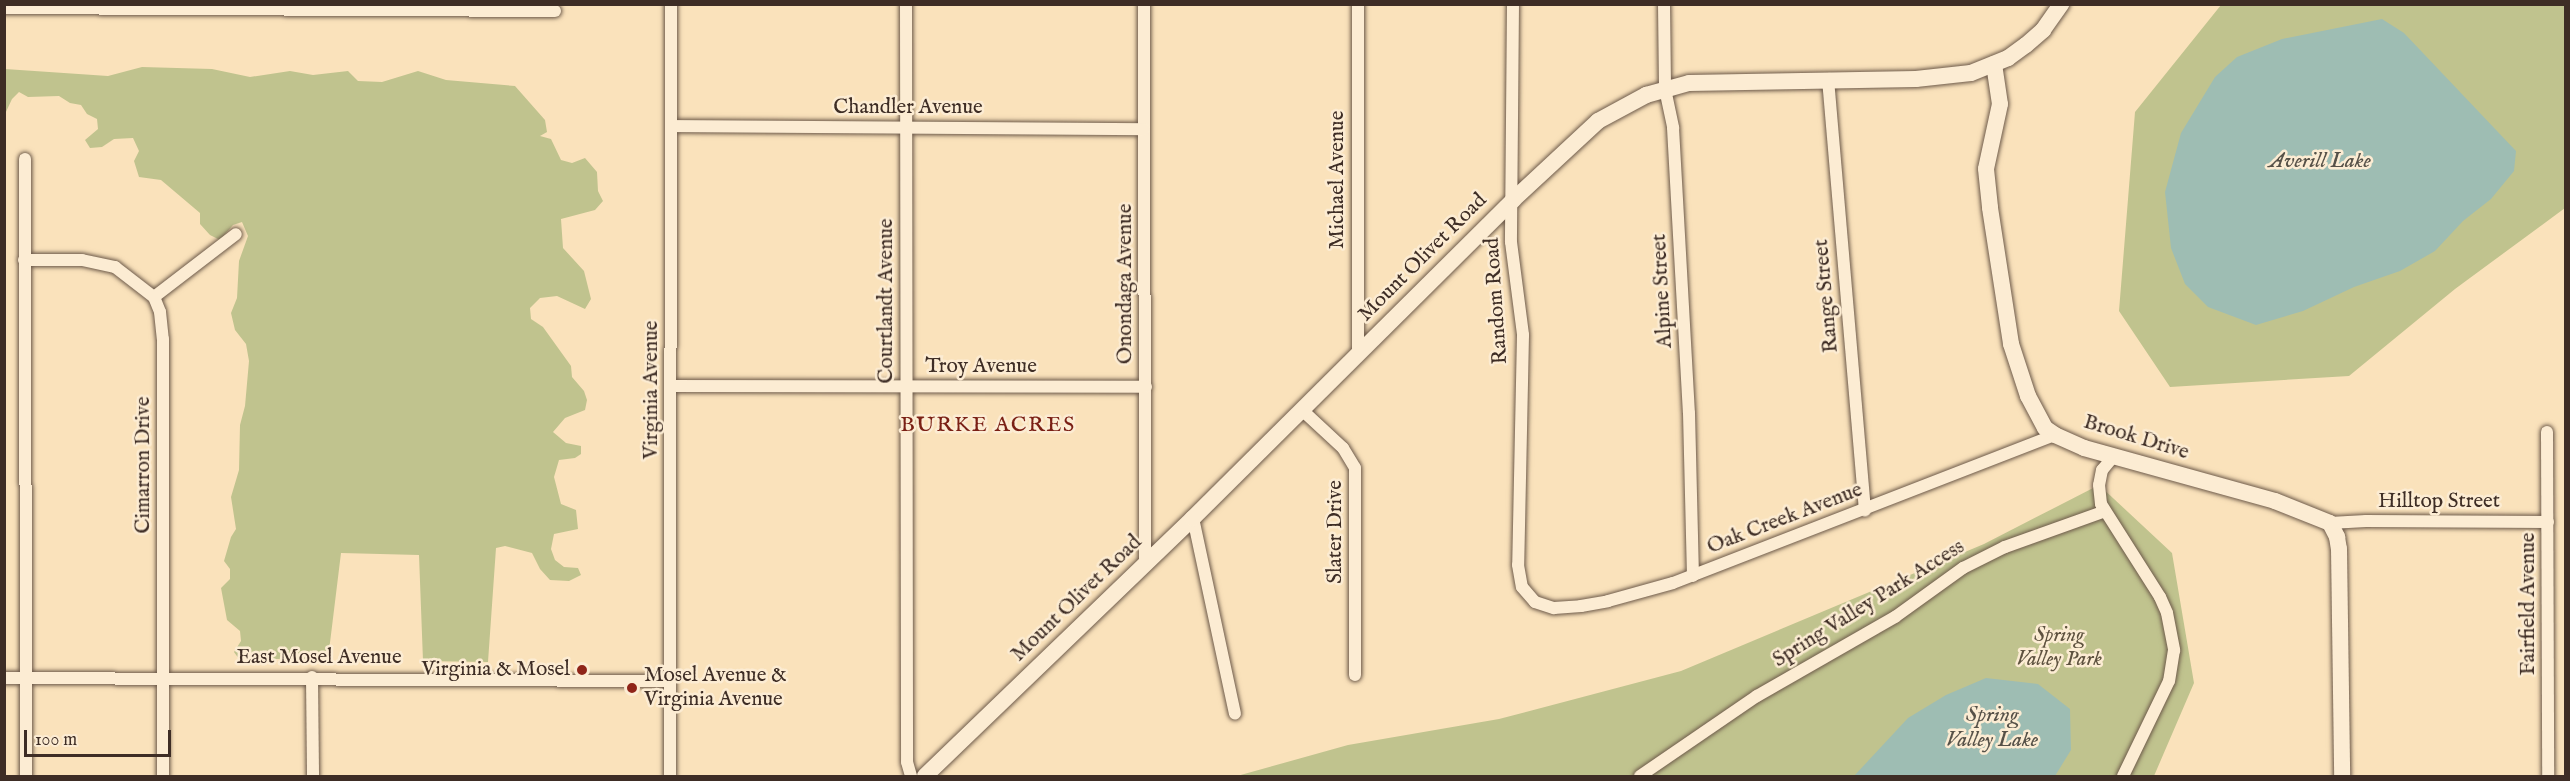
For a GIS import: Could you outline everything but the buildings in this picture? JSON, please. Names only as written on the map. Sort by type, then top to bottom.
[{"type":"street","name":"Virginia Avenue","points":[[670,777],[673,386],[671,4]]},
{"type":"street","name":"Courtlandt Avenue","points":[[906,4],[907,762],[911,777]]},
{"type":"street","name":"Onondaga Avenue","points":[[1144,4],[1146,564]]},
{"type":"street","name":"Michael Avenue","points":[[1358,4],[1358,355]]},
{"type":"street","name":"Random Road","points":[[1513,4],[1511,242],[1523,335],[1518,565],[1519,577],[1527,594]]},
{"type":"street","name":"Alpine Street","points":[[1664,4],[1665,89],[1673,128],[1689,413],[1693,576]]},
{"type":"street","name":"Mount Olivet Road","points":[[925,777],[1193,518],[1513,200],[1598,121],[1646,95],[1689,83],[1933,78],[1971,73],[2008,58],[2043,30],[2061,4]]},
{"type":"street","points":[[4,8],[111,5],[555,11]]},
{"type":"street","name":"Brook Drive","points":[[1994,64],[2000,104],[1986,169],[1998,270],[2011,344],[2022,380],[2043,424],[2055,435],[2095,453],[2274,501],[2330,523]]},
{"type":"street","name":"Range Street","points":[[1828,79],[1865,510]]},
{"type":"street","name":"Chandler Avenue","points":[[671,126],[1144,129]]},
{"type":"street","points":[[26,159],[24,260],[26,777]]},
{"type":"street","points":[[24,260],[99,262],[116,267],[154,297],[236,234]]},
{"type":"street","name":"Cimarron Drive","points":[[154,297],[160,312],[163,339],[163,777]]},
{"type":"street","name":"Troy Avenue","points":[[673,386],[1146,387]]},
{"type":"street","name":"Slater Drive","points":[[1302,410],[1343,448],[1355,468],[1355,675]]},
{"type":"street","name":"Fairfield Avenue","points":[[2547,432],[2548,777]]},
{"type":"street","name":"Oak Creek Avenue","points":[[1527,594],[1543,606],[1581,606],[1646,591],[1693,576],[2055,435]]},
{"type":"street","points":[[2113,457],[2102,470],[2098,485],[2103,512],[2160,597],[2167,613],[2174,650],[2169,681],[2123,777]]},
{"type":"street","name":"Spring Valley Park Access","points":[[1640,777],[1757,696],[1895,617],[1963,568],[2005,547],[2103,512]]},
{"type":"street","points":[[1193,518],[1235,714]]},
{"type":"street","name":"Hilltop Street","points":[[2330,523],[2366,521],[2548,522]]},
{"type":"street","points":[[2330,523],[2337,537],[2339,549],[2342,777]]},
{"type":"street","points":[[312,677],[313,777]]},
{"type":"street","name":"East Mosel Avenue","points":[[4,678],[312,677],[670,681]]},
{"type":"green space","points":[[2221,5],[2565,5],[2565,208],[2455,289],[2349,376],[2170,387],[2119,311],[2135,112]]},
{"type":"green space","points":[[142,67],[212,69],[250,77],[290,71],[313,75],[348,71],[358,81],[382,82],[418,71],[446,80],[515,86],[545,120],[547,132],[540,136],[551,139],[561,160],[572,163],[585,158],[597,172],[598,191],[603,201],[595,210],[561,219],[563,248],[584,271],[591,299],[585,309],[557,296],[540,298],[530,308],[531,319],[543,327],[571,366],[572,377],[584,391],[587,400],[585,410],[565,418],[553,432],[566,443],[581,446],[581,454],[575,458],[559,460],[554,477],[561,504],[576,510],[578,529],[554,534],[551,549],[555,560],[564,567],[578,568],[581,575],[569,581],[550,580],[540,569],[532,553],[505,546],[496,548],[488,662],[423,661],[419,555],[341,553],[328,659],[239,659],[234,652],[241,641],[240,631],[227,620],[221,588],[230,579],[230,569],[224,561],[231,537],[236,529],[231,497],[239,470],[240,425],[245,406],[249,361],[246,344],[235,330],[231,313],[237,298],[239,261],[248,236],[242,222],[233,225],[220,240],[210,235],[200,224],[200,213],[161,180],[139,177],[134,161],[139,151],[133,138],[114,139],[102,147],[90,148],[85,140],[98,129],[97,119],[87,114],[81,105],[70,103],[59,96],[28,97],[19,92],[12,99],[5,114],[5,69],[108,76]]},
{"type":"green space","name":"Spring Valley Park","points":[[2099,485],[2172,553],[2194,683],[2154,776],[1237,776],[1348,745],[1499,719],[1681,671],[1984,544]]},
{"type":"water","name":"Averill Lake","points":[[2382,19],[2404,33],[2516,151],[2514,171],[2491,199],[2463,221],[2435,251],[2400,271],[2354,287],[2303,311],[2256,325],[2208,307],[2185,284],[2171,248],[2165,192],[2181,133],[2215,77],[2237,57],[2282,39]]},
{"type":"water","name":"Spring Valley Lake","points":[[1986,678],[2038,684],[2070,709],[2071,750],[2055,776],[1854,776],[1908,718],[1946,695]]},
{"type":"place","name":"Virginia & Mosel","points":[[582,670]]},
{"type":"place","name":"Mosel Avenue & Virginia Avenue","points":[[632,688]]},
{"type":"district","name":"BURKE ACRES","points":[[988,426]]}]
